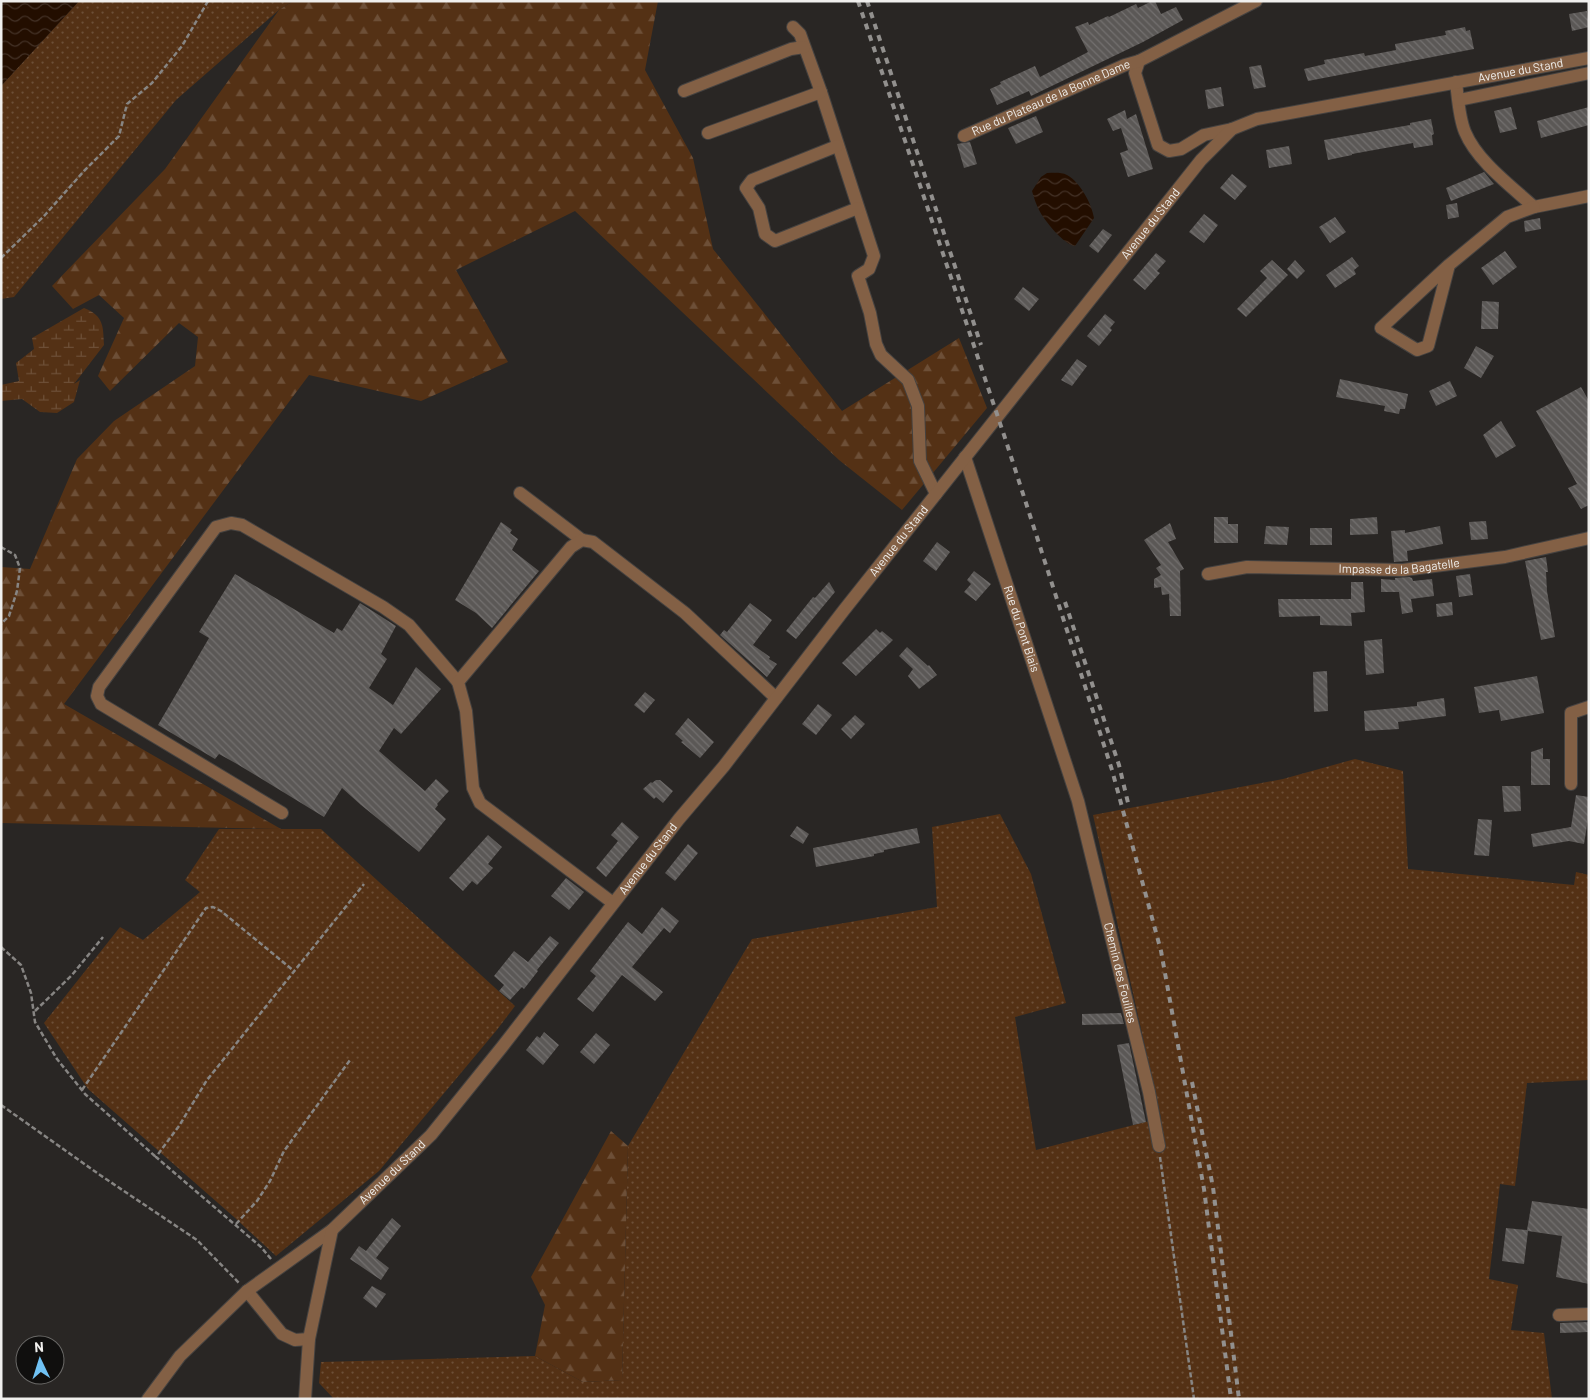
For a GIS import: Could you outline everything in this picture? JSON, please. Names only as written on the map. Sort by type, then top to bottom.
[{"type":"street","name":"Rue du Plateau de la Bonne Dame","points":[[964,136],[1125,65],[1139,61],[1256,1]]},
{"type":"street","points":[[793,26],[800,34],[821,92],[874,256],[870,269],[858,276],[870,313],[876,344],[881,355],[908,380],[918,406],[920,461],[936,494]]},
{"type":"street","points":[[684,91],[791,49],[804,47]]},
{"type":"street","name":"Avenue du Stand","points":[[148,1399],[180,1356],[247,1291],[332,1230],[431,1135],[1201,160],[1232,129],[1257,119],[1589,58]]},
{"type":"street","name":"Rue du Plateau de la Bonne Dame","points":[[1139,61],[1135,73],[1158,145],[1169,150],[1181,149],[1204,135],[1232,129]]},
{"type":"street","points":[[1459,100],[1589,73]]},
{"type":"street","points":[[1456,82],[1464,131],[1471,144],[1482,158],[1534,207]]},
{"type":"street","points":[[708,133],[821,92]]},
{"type":"street","points":[[837,146],[752,180],[746,188],[759,208],[765,234],[774,241],[858,208]]},
{"type":"street","points":[[1449,265],[1428,346],[1417,350],[1381,328],[1449,265],[1507,217],[1534,207],[1589,196]]},
{"type":"street","name":"Rue du Pont Biais","points":[[965,457],[1078,801]]},
{"type":"street","points":[[520,494],[582,540],[593,542],[685,614],[776,698]]},
{"type":"street","points":[[282,813],[101,704],[98,696],[99,686],[216,526],[231,523],[242,525],[383,607],[409,625],[458,682],[466,712],[473,788],[480,803],[613,903]]},
{"type":"street","name":"Impasse de la Bagatelle","points":[[1208,574],[1247,567],[1403,570],[1505,557],[1589,538]]},
{"type":"street","points":[[458,682],[571,547],[582,540]]},
{"type":"street","points":[[1571,784],[1570,714],[1589,707]]},
{"type":"street","name":"Chemin des Fouilles","points":[[1078,801],[1149,1092],[1158,1146]]},
{"type":"street","points":[[305,1399],[308,1339],[332,1230]]},
{"type":"street","points":[[247,1291],[282,1334],[295,1340],[308,1339]]},
{"type":"street","points":[[1559,1315],[1589,1314]]},
{"type":"path","points":[[1,258],[45,215],[84,171],[119,136],[127,104],[152,83],[182,46],[208,1]]},
{"type":"path","points":[[1,547],[16,555],[20,568],[17,591],[9,616],[1,624]]},
{"type":"path","points":[[156,1157],[179,1126],[207,1080],[364,884]]},
{"type":"path","points":[[82,1090],[206,908],[213,907],[221,911],[294,971]]},
{"type":"path","points":[[34,1012],[72,975],[103,937]]},
{"type":"path","points":[[1,947],[22,965],[31,993],[35,1022],[57,1059],[82,1090],[156,1157],[262,1247],[278,1268]]},
{"type":"path","points":[[236,1224],[270,1181],[284,1151],[350,1060]]},
{"type":"path","points":[[1,1104],[100,1175],[197,1240],[247,1291]]},
{"type":"path","points":[[1158,1146],[1194,1399]]},
{"type":"green space","points":[[79,1],[293,1],[279,10],[176,100],[14,297],[1,299],[1,86]]},
{"type":"green space","points":[[293,1],[658,1],[645,70],[693,158],[713,249],[842,411],[959,338],[987,408],[902,510],[839,460],[575,211],[456,270],[508,362],[421,401],[309,375],[64,704],[281,829],[1,823],[1,567],[30,569],[77,459],[114,421],[195,366],[198,337],[179,323],[110,391],[98,376],[124,318],[99,295],[73,309],[52,286],[165,169],[279,10]]},
{"type":"green space","points":[[84,308],[99,318],[104,345],[74,384],[80,380],[74,402],[57,413],[40,412],[22,399],[1,401],[1,385],[19,381],[16,363],[34,349],[32,338]]},
{"type":"green space","points":[[1355,759],[1403,771],[1408,869],[1574,885],[1576,872],[1589,875],[1589,1080],[1527,1083],[1515,1186],[1500,1184],[1489,1279],[1518,1285],[1511,1330],[1544,1333],[1552,1399],[334,1399],[319,1383],[321,1362],[535,1356],[583,1382],[622,1380],[628,1146],[752,939],[937,907],[932,827],[1000,814],[1031,874],[1066,1003],[1015,1017],[1036,1150],[1161,1118],[1093,815],[1283,779]]},
{"type":"green space","points":[[219,829],[321,829],[515,1006],[379,1171],[276,1256],[88,1089],[44,1023],[120,927],[143,940],[200,892],[185,880]]},
{"type":"green space","points":[[611,1131],[628,1146],[622,1380],[583,1382],[535,1356],[545,1305],[531,1277]]},
{"type":"water","points":[[1,1],[79,1],[1,86]]},
{"type":"water","points":[[1047,173],[1062,173],[1072,178],[1081,188],[1091,206],[1094,218],[1075,246],[1065,241],[1050,226],[1036,203],[1032,191],[1041,177]]},
{"type":"building","points":[[1155,1],[1161,14],[1176,7],[1183,20],[1143,42],[1031,96],[1029,91],[997,105],[990,89],[1001,84],[1000,82],[1035,66],[1040,77],[1088,52],[1075,27],[1088,22],[1089,25],[1136,4],[1138,8]]},
{"type":"building","points":[[1587,11],[1589,27],[1572,31],[1569,14]]},
{"type":"building","points":[[1465,27],[1466,31],[1470,30],[1474,49],[1308,81],[1304,69],[1325,64],[1324,60],[1364,53],[1365,56],[1396,50],[1395,44],[1446,35],[1445,31]]},
{"type":"building","points":[[1261,65],[1266,87],[1254,89],[1249,67]]},
{"type":"building","points":[[1221,87],[1224,106],[1208,109],[1205,90]]},
{"type":"building","points":[[1511,107],[1517,129],[1500,133],[1494,111]]},
{"type":"building","points":[[1589,107],[1589,125],[1541,138],[1537,121]]},
{"type":"building","points":[[1125,110],[1127,119],[1136,114],[1153,169],[1128,177],[1120,153],[1128,150],[1121,128],[1113,131],[1107,119]]},
{"type":"building","points":[[1036,116],[1043,132],[1016,144],[1008,128]]},
{"type":"building","points":[[1431,119],[1434,134],[1432,135],[1433,145],[1414,148],[1413,143],[1328,160],[1324,140],[1410,125],[1410,123]]},
{"type":"building","points":[[970,142],[977,164],[964,168],[957,144]]},
{"type":"building","points":[[1289,146],[1292,164],[1269,168],[1266,150]]},
{"type":"building","points":[[1484,172],[1494,184],[1451,201],[1446,188]]},
{"type":"building","points":[[1232,174],[1247,186],[1235,200],[1220,188]]},
{"type":"building","points":[[1457,203],[1459,217],[1448,219],[1446,205]]},
{"type":"building","points":[[1204,214],[1218,225],[1204,243],[1189,232]]},
{"type":"building","points":[[1335,217],[1346,232],[1330,243],[1319,227]]},
{"type":"building","points":[[1540,218],[1541,229],[1525,232],[1524,221]]},
{"type":"building","points":[[1103,229],[1112,235],[1098,253],[1089,246]]},
{"type":"building","points":[[1505,251],[1517,267],[1493,285],[1481,268]]},
{"type":"building","points":[[1156,253],[1166,261],[1157,271],[1160,273],[1145,290],[1133,280]]},
{"type":"building","points":[[1352,257],[1359,266],[1354,270],[1356,274],[1335,288],[1326,275]]},
{"type":"building","points":[[1272,260],[1288,275],[1246,317],[1237,309],[1267,278],[1260,271]]},
{"type":"building","points":[[1295,260],[1305,271],[1297,279],[1287,269]]},
{"type":"building","points":[[1023,287],[1039,299],[1029,311],[1014,299]]},
{"type":"building","points":[[1482,301],[1499,302],[1498,329],[1481,329]]},
{"type":"building","points":[[1105,314],[1115,322],[1110,328],[1112,330],[1099,346],[1087,336]]},
{"type":"building","points":[[1476,346],[1494,356],[1481,378],[1464,368]]},
{"type":"building","points":[[1077,359],[1087,366],[1072,386],[1061,380]]},
{"type":"building","points":[[1340,379],[1408,394],[1405,409],[1400,409],[1399,414],[1384,411],[1385,406],[1336,397]]},
{"type":"building","points":[[1450,381],[1457,396],[1436,406],[1429,391]]},
{"type":"building","points":[[1581,387],[1589,401],[1589,505],[1581,509],[1568,488],[1577,484],[1536,411]]},
{"type":"building","points":[[1501,421],[1516,446],[1496,458],[1483,435]]},
{"type":"building","points":[[1214,517],[1228,517],[1228,524],[1238,524],[1238,543],[1214,543]]},
{"type":"building","points":[[1377,517],[1378,534],[1350,535],[1350,519]]},
{"type":"building","points":[[1486,521],[1488,539],[1471,540],[1469,522]]},
{"type":"building","points":[[501,522],[512,530],[510,533],[518,539],[512,550],[539,571],[492,628],[476,613],[455,600]]},
{"type":"building","points":[[1170,523],[1176,539],[1168,542],[1184,569],[1180,571],[1181,616],[1170,616],[1169,594],[1162,595],[1161,587],[1154,588],[1154,579],[1161,575],[1156,568],[1161,565],[1144,540]]},
{"type":"building","points":[[1266,526],[1289,527],[1287,545],[1264,544]]},
{"type":"building","points":[[1440,526],[1443,544],[1407,551],[1408,561],[1394,562],[1391,531],[1405,530],[1405,533]]},
{"type":"building","points":[[1310,528],[1332,528],[1332,545],[1310,545]]},
{"type":"building","points":[[937,542],[950,552],[936,571],[923,561]]},
{"type":"building","points":[[1546,557],[1548,572],[1546,572],[1547,591],[1555,637],[1541,640],[1525,561]]},
{"type":"building","points":[[974,571],[991,584],[976,601],[964,592],[971,584],[967,580]]},
{"type":"building","points":[[235,574],[334,633],[337,628],[342,631],[360,603],[396,626],[381,654],[387,659],[369,688],[393,705],[416,667],[441,689],[401,734],[394,728],[379,751],[425,791],[436,779],[449,791],[435,809],[446,819],[419,852],[342,788],[324,817],[219,754],[215,759],[158,725],[209,638],[199,632]]},
{"type":"building","points":[[1470,574],[1473,595],[1459,597],[1456,576]]},
{"type":"building","points":[[1409,577],[1413,581],[1432,579],[1434,596],[1411,599],[1413,612],[1402,614],[1399,592],[1381,592],[1381,579],[1395,580],[1395,578]]},
{"type":"building","points":[[829,582],[835,592],[796,639],[786,631],[813,597],[815,598]]},
{"type":"building","points":[[1351,582],[1363,582],[1365,612],[1351,613],[1352,626],[1320,625],[1320,616],[1279,617],[1278,599],[1351,599]]},
{"type":"building","points":[[1452,602],[1453,615],[1437,617],[1436,604]]},
{"type":"building","points":[[750,603],[772,620],[753,645],[777,664],[767,677],[720,635],[724,630],[727,632]]},
{"type":"building","points":[[876,629],[880,633],[882,631],[893,640],[856,676],[842,663]]},
{"type":"building","points":[[1382,639],[1384,673],[1366,675],[1364,641]]},
{"type":"building","points":[[907,647],[929,665],[937,675],[919,689],[908,676],[913,669],[899,656]]},
{"type":"building","points":[[1327,671],[1328,711],[1314,712],[1313,672]]},
{"type":"building","points":[[1537,676],[1544,713],[1501,721],[1499,710],[1479,713],[1474,687]]},
{"type":"building","points":[[645,692],[655,700],[644,713],[634,705]]},
{"type":"building","points":[[1444,698],[1446,716],[1398,722],[1399,729],[1365,731],[1364,711],[1417,706],[1417,702]]},
{"type":"building","points":[[818,704],[832,715],[816,735],[802,724]]},
{"type":"building","points":[[855,715],[865,724],[851,739],[841,729]]},
{"type":"building","points":[[688,718],[714,742],[700,758],[681,742],[683,741],[675,734]]},
{"type":"building","points":[[1543,748],[1543,759],[1550,759],[1550,785],[1531,785],[1531,752]]},
{"type":"building","points":[[656,780],[660,780],[673,791],[663,803],[656,797],[654,799],[643,789]]},
{"type":"building","points":[[1502,786],[1520,786],[1521,811],[1504,812]]},
{"type":"building","points":[[1576,795],[1589,797],[1589,813],[1584,844],[1569,841],[1533,847],[1531,834],[1571,827]]},
{"type":"building","points":[[1478,819],[1492,820],[1489,856],[1474,855]]},
{"type":"building","points":[[622,822],[639,837],[606,877],[596,868],[618,841],[611,835]]},
{"type":"building","points":[[797,826],[809,834],[803,844],[790,836]]},
{"type":"building","points":[[917,828],[920,843],[884,850],[884,852],[874,854],[874,856],[816,867],[813,848]]},
{"type":"building","points":[[488,835],[502,847],[488,864],[493,868],[477,885],[472,881],[463,891],[449,878]]},
{"type":"building","points":[[688,844],[698,853],[675,881],[665,873]]},
{"type":"building","points":[[566,878],[584,892],[569,910],[551,896]]},
{"type":"building","points":[[662,907],[679,921],[670,933],[664,928],[632,967],[663,992],[655,1001],[622,975],[593,1012],[577,999],[596,976],[590,971],[628,922],[642,934]]},
{"type":"building","points":[[550,936],[559,943],[524,989],[522,987],[510,1000],[499,991],[504,985],[494,976],[514,951],[528,962]]},
{"type":"building","points":[[1121,1013],[1124,1024],[1082,1025],[1082,1014]]},
{"type":"building","points":[[544,1032],[559,1045],[543,1065],[526,1050],[537,1036],[540,1038]]},
{"type":"building","points":[[596,1033],[610,1045],[594,1064],[580,1052]]},
{"type":"building","points":[[1129,1043],[1146,1122],[1133,1125],[1117,1045]]},
{"type":"building","points":[[1532,1201],[1589,1209],[1589,1284],[1556,1277],[1562,1236],[1528,1231],[1524,1264],[1502,1261],[1506,1228],[1527,1230]]},
{"type":"building","points":[[392,1218],[401,1226],[376,1258],[389,1268],[381,1280],[350,1259],[359,1246],[366,1251]]},
{"type":"building","points":[[372,1286],[386,1294],[376,1308],[363,1298]]},
{"type":"building","points":[[1589,1322],[1589,1332],[1560,1333],[1560,1323]]},
{"type":"railway","points":[[858,1],[1006,441],[1112,770],[1161,951],[1204,1189],[1231,1399]]},
{"type":"railway","points":[[867,1],[981,345]]},
{"type":"railway","points":[[1065,602],[1119,765],[1129,807]]},
{"type":"railway","points":[[1192,1082],[1213,1187],[1239,1399]]}]
